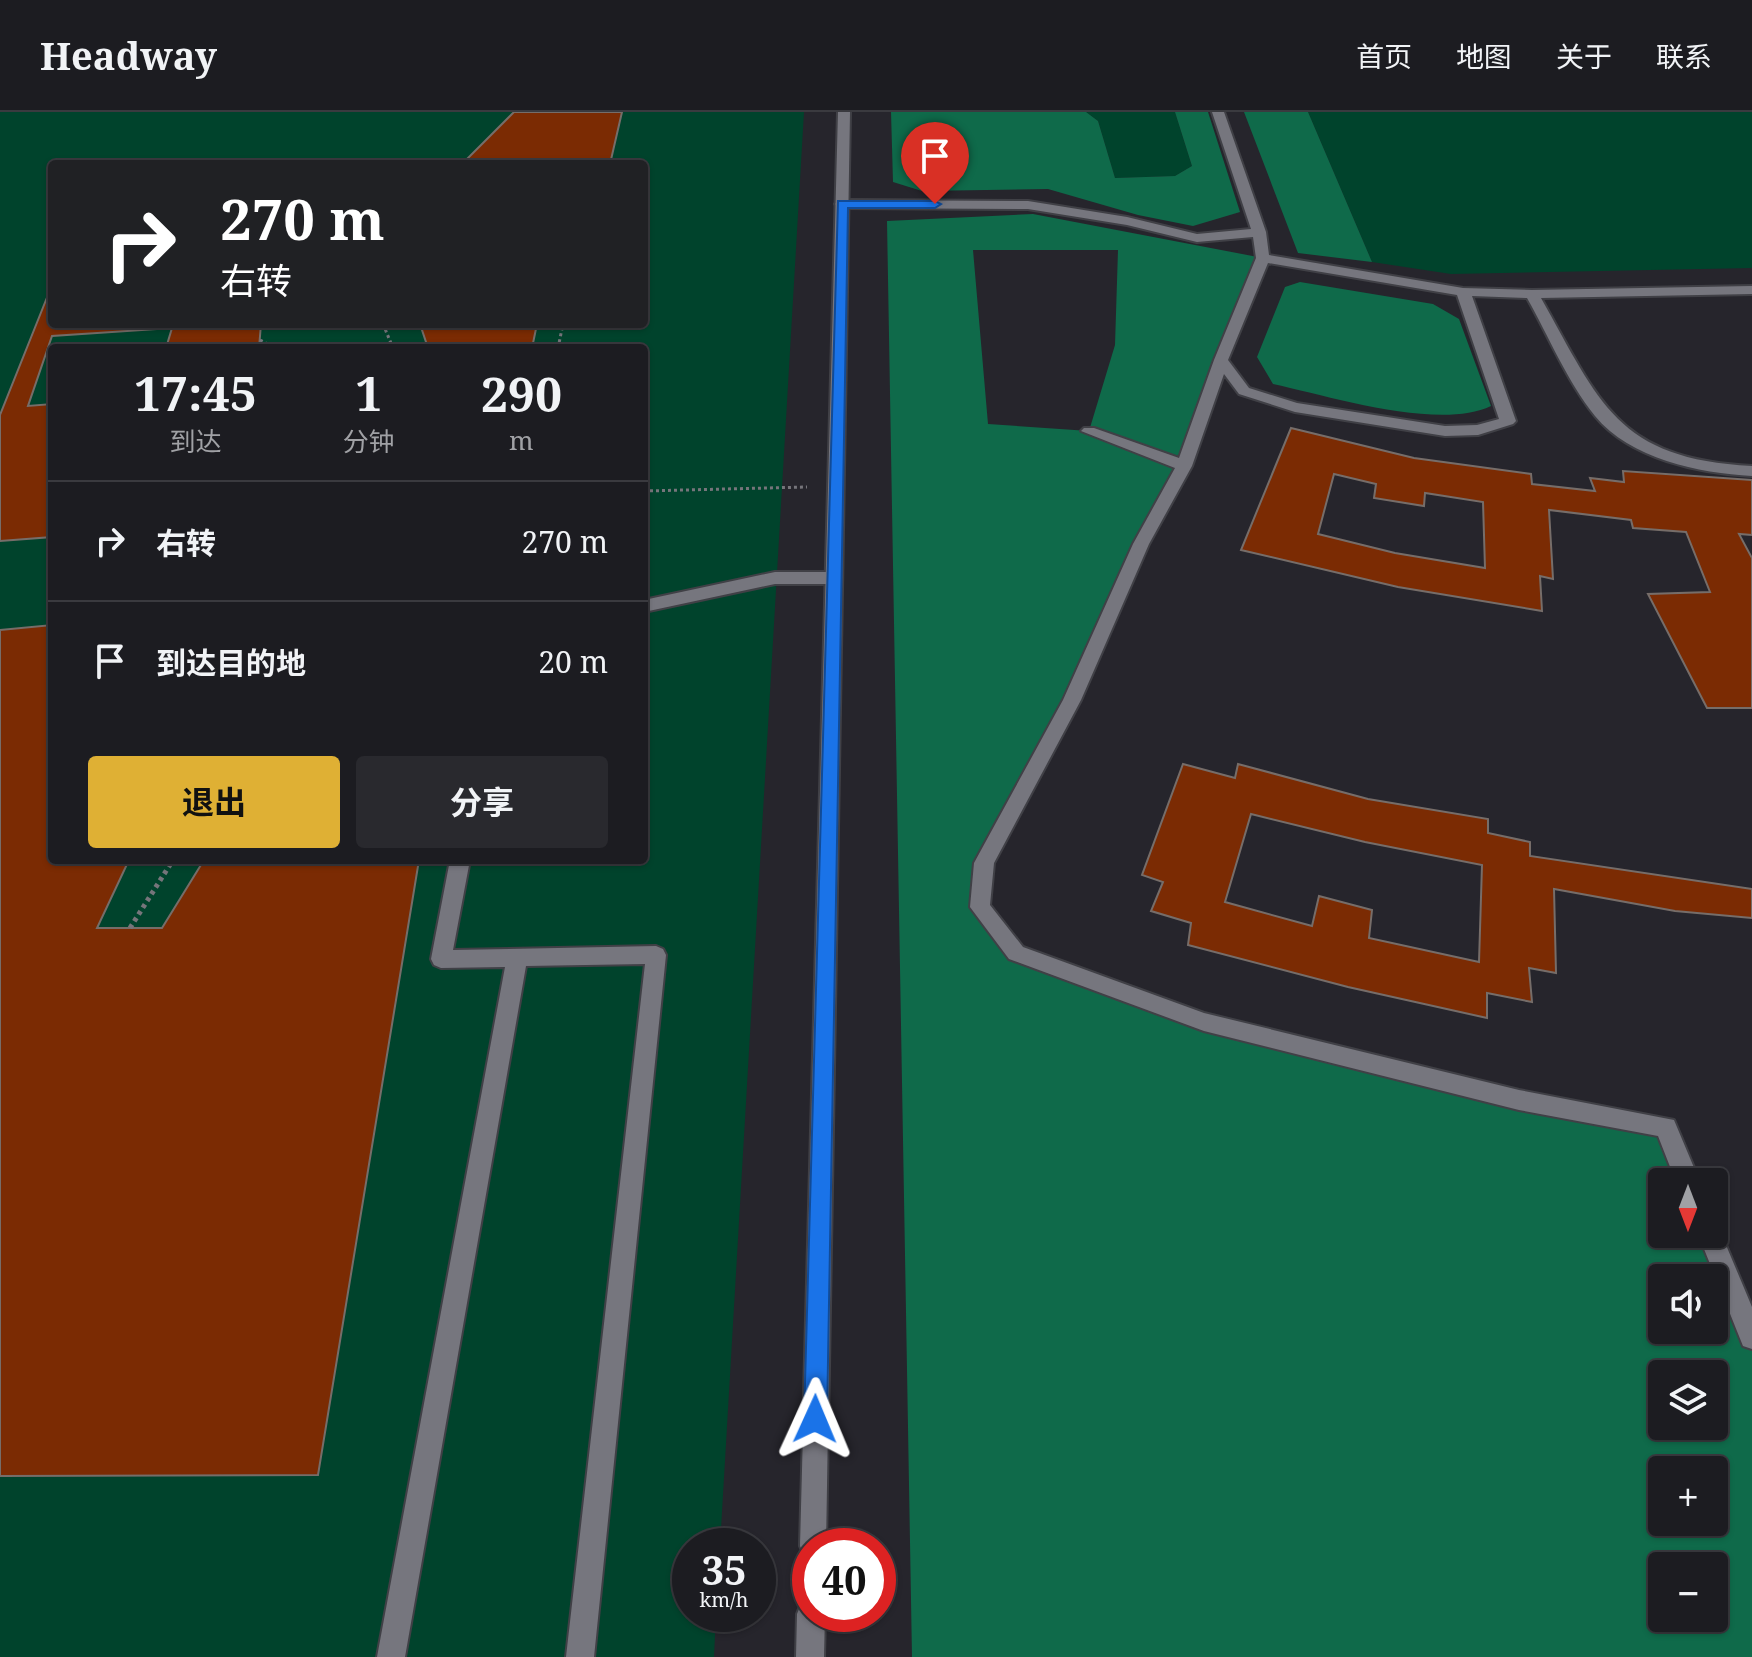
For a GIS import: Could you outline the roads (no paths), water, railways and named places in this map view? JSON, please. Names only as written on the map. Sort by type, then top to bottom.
[{"type":"street","points":[[813,1528],[844,112]]},
{"type":"street","points":[[1218,112],[1259,232],[1263,258],[1221,360],[1184,466],[1141,544],[1072,700],[984,863],[980,907],[1016,953],[1204,1022],[1519,1100],[1666,1127],[1682,1168]]},
{"type":"street","points":[[842,204],[1028,205],[1127,221],[1197,238],[1259,232]]},
{"type":"street","points":[[1263,258],[1463,292],[1532,294],[1752,290]]},
{"type":"street","points":[[1221,360],[1244,391],[1295,407],[1445,431],[1478,430],[1508,421],[1463,292]]},
{"type":"street","points":[[1532,294],[1602,415],[1635,439],[1671,458],[1752,471]]},
{"type":"street","points":[[1089,431],[1184,466]]},
{"type":"street","points":[[648,605],[775,578],[834,578]]},
{"type":"street","points":[[459,864],[441,959],[656,955],[580,1657]]},
{"type":"street","points":[[391,1657],[517,957]]},
{"type":"street","points":[[1716,1248],[1752,1337]]},
{"type":"street","points":[[810,1657],[811,1632]]}]
